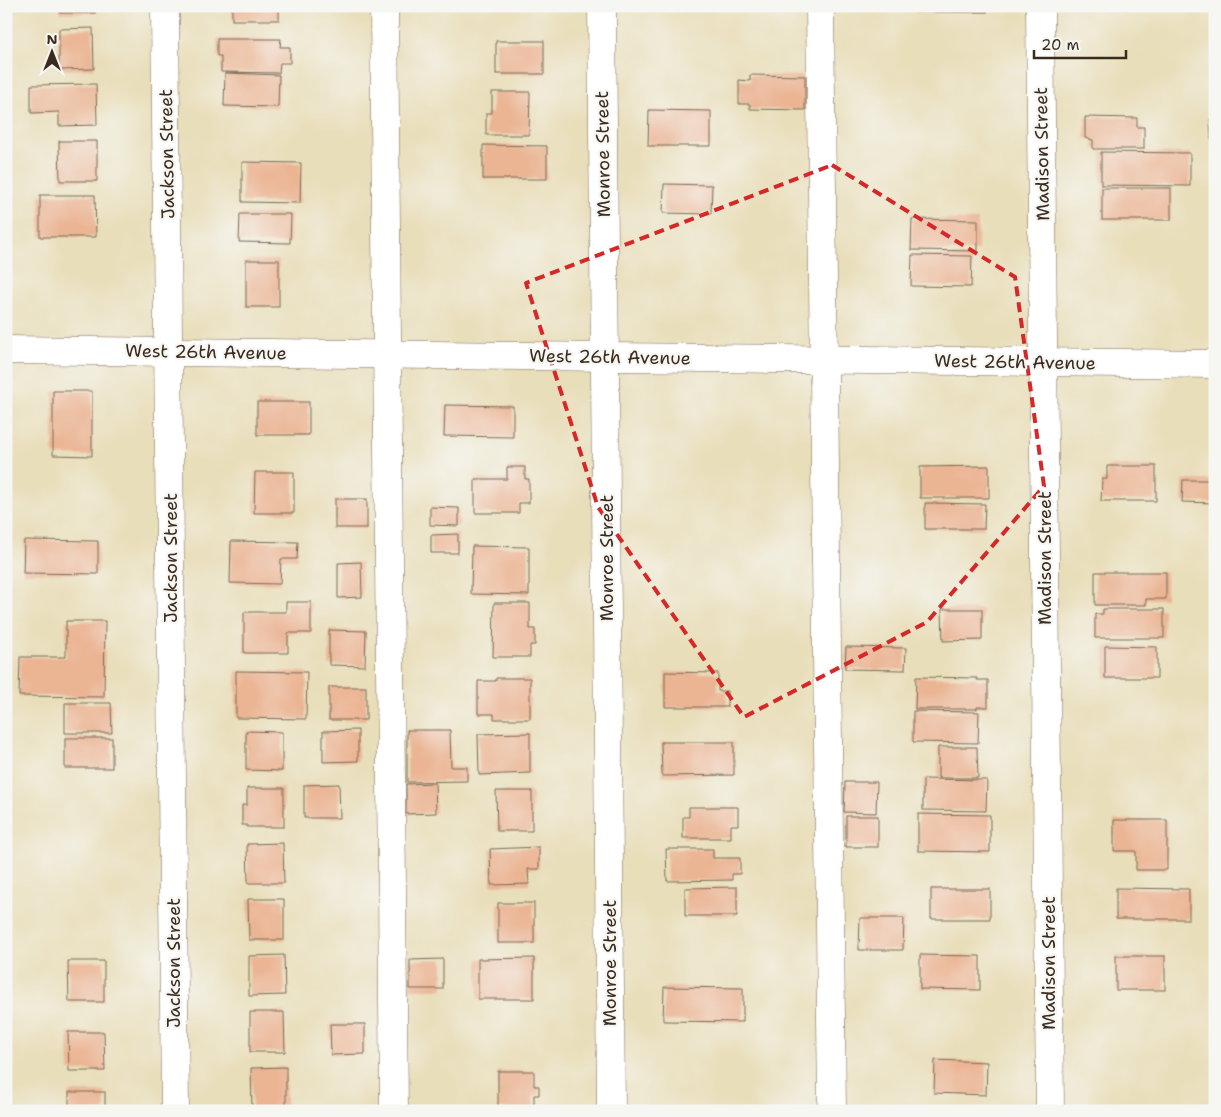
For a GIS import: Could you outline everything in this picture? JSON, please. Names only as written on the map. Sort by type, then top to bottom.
[{"type":"street","name":"Jackson Street","points":[[165,6],[170,352],[175,1111]]},
{"type":"street","points":[[384,6],[394,1111]]},
{"type":"street","name":"Monroe Street","points":[[602,6],[611,1111]]},
{"type":"street","points":[[820,6],[832,1111]]},
{"type":"street","name":"Madison Street","points":[[1040,6],[1050,1111]]},
{"type":"street","name":"West 26th Avenue","points":[[6,350],[1215,364]]},
{"type":"highlighted area","points":[[832,165],[1015,277],[1044,486],[927,622],[744,717],[598,507],[526,283]]},
{"type":"building","points":[[60,6],[95,6],[95,13],[60,13]]},
{"type":"building","points":[[232,6],[279,6],[279,20],[232,20]]},
{"type":"building","points":[[915,6],[987,6],[987,12],[915,12]]},
{"type":"building","points":[[93,28],[94,69],[59,70],[59,29]]},
{"type":"building","points":[[217,39],[281,39],[280,47],[290,47],[290,63],[280,63],[279,73],[221,72],[221,56],[217,56]]},
{"type":"building","points":[[496,41],[544,41],[544,74],[496,74]]},
{"type":"building","points":[[225,73],[279,75],[278,107],[224,106]]},
{"type":"building","points":[[750,75],[805,76],[805,110],[750,109],[750,104],[739,104],[739,80],[750,81]]},
{"type":"building","points":[[96,84],[97,125],[59,126],[59,112],[31,113],[31,85]]},
{"type":"building","points":[[492,92],[530,92],[529,135],[486,135],[486,113],[492,113]]},
{"type":"building","points":[[649,110],[711,111],[711,146],[648,146]]},
{"type":"building","points":[[1085,117],[1137,118],[1137,127],[1144,127],[1144,149],[1093,149],[1093,140],[1085,138]]},
{"type":"building","points":[[1210,119],[1215,119],[1215,140],[1211,140]]},
{"type":"building","points":[[59,141],[97,141],[97,181],[60,181]]},
{"type":"building","points":[[483,145],[547,146],[547,179],[483,179]]},
{"type":"building","points":[[1101,152],[1190,153],[1190,186],[1101,185]]},
{"type":"building","points":[[242,162],[301,163],[300,203],[242,202]]},
{"type":"building","points":[[664,184],[712,185],[711,214],[663,213]]},
{"type":"building","points":[[1102,188],[1171,188],[1171,220],[1102,220]]},
{"type":"building","points":[[40,195],[95,195],[96,237],[40,237]]},
{"type":"building","points":[[240,214],[291,214],[290,243],[239,242]]},
{"type":"building","points":[[912,219],[978,220],[978,251],[911,250]]},
{"type":"building","points":[[912,255],[972,256],[971,287],[911,286]]},
{"type":"building","points":[[246,260],[279,260],[279,307],[246,307]]},
{"type":"building","points":[[53,391],[92,391],[92,456],[53,455]]},
{"type":"building","points":[[257,402],[309,402],[309,435],[257,435]]},
{"type":"building","points":[[445,405],[513,406],[513,437],[444,436]]},
{"type":"building","points":[[989,466],[989,498],[920,498],[920,467]]},
{"type":"building","points":[[1107,466],[1156,466],[1156,501],[1101,501],[1102,479],[1107,479]]},
{"type":"building","points":[[507,467],[525,467],[525,479],[529,479],[529,503],[519,503],[519,513],[475,513],[475,479],[507,479]]},
{"type":"building","points":[[255,472],[294,472],[294,513],[254,513]]},
{"type":"building","points":[[1183,480],[1215,480],[1215,503],[1182,502]]},
{"type":"building","points":[[335,499],[367,499],[367,528],[335,528]]},
{"type":"building","points":[[925,503],[985,504],[984,529],[925,529]]},
{"type":"building","points":[[430,507],[459,508],[459,526],[430,525]]},
{"type":"building","points":[[458,534],[458,553],[431,553],[431,535]]},
{"type":"building","points":[[24,540],[98,541],[98,574],[23,573]]},
{"type":"building","points":[[231,541],[298,542],[297,559],[281,559],[280,584],[230,583]]},
{"type":"building","points":[[472,546],[529,547],[529,595],[471,594]]},
{"type":"building","points":[[361,562],[362,597],[338,598],[338,563]]},
{"type":"building","points":[[1095,572],[1166,572],[1166,599],[1146,599],[1146,605],[1095,605]]},
{"type":"building","points":[[286,602],[311,602],[311,633],[288,633],[288,653],[244,653],[244,612],[286,612]]},
{"type":"building","points":[[494,603],[530,603],[530,629],[535,629],[535,645],[530,645],[530,657],[493,657]]},
{"type":"building","points":[[942,609],[982,609],[982,640],[943,641]]},
{"type":"building","points":[[1103,609],[1164,609],[1164,638],[1095,638],[1095,614],[1103,614]]},
{"type":"building","points":[[66,621],[105,621],[104,697],[19,696],[20,657],[66,657]]},
{"type":"building","points":[[329,630],[366,631],[365,666],[329,665]]},
{"type":"building","points":[[1105,646],[1157,647],[1157,678],[1105,678]]},
{"type":"building","points":[[846,647],[906,648],[905,670],[845,669]]},
{"type":"building","points":[[236,671],[307,672],[306,719],[236,718]]},
{"type":"building","points":[[665,672],[718,673],[718,691],[727,691],[727,707],[665,707]]},
{"type":"building","points":[[916,677],[977,678],[977,680],[988,680],[988,707],[977,707],[977,709],[915,709]]},
{"type":"building","points":[[496,678],[530,678],[530,719],[494,719],[494,714],[478,714],[478,681],[496,681]]},
{"type":"building","points":[[329,687],[366,687],[366,720],[329,720]]},
{"type":"building","points":[[65,703],[111,703],[112,733],[65,733]]},
{"type":"building","points":[[913,711],[979,712],[978,743],[913,742]]},
{"type":"building","points":[[358,730],[358,761],[323,762],[323,731]]},
{"type":"building","points":[[407,730],[450,730],[451,767],[467,767],[467,781],[407,782]]},
{"type":"building","points":[[246,731],[282,732],[282,771],[246,770]]},
{"type":"building","points":[[530,733],[530,773],[479,775],[478,734]]},
{"type":"building","points":[[65,738],[112,738],[112,768],[65,768]]},
{"type":"building","points":[[661,742],[734,742],[734,775],[662,776]]},
{"type":"building","points":[[938,747],[977,747],[978,778],[938,778]]},
{"type":"building","points":[[923,779],[987,780],[986,811],[923,810]]},
{"type":"building","points":[[845,782],[877,782],[876,813],[844,812]]},
{"type":"building","points":[[435,783],[436,813],[406,814],[406,784]]},
{"type":"building","points":[[339,784],[340,818],[304,818],[304,785]]},
{"type":"building","points":[[247,788],[284,788],[284,827],[247,827],[247,825],[242,825],[242,805],[247,805]]},
{"type":"building","points":[[496,791],[532,791],[532,831],[497,831]]},
{"type":"building","points":[[689,807],[738,807],[738,825],[731,825],[731,838],[683,838],[683,817],[689,817]]},
{"type":"building","points":[[918,814],[990,815],[990,852],[918,851]]},
{"type":"building","points":[[846,816],[878,816],[878,847],[846,847]]},
{"type":"building","points":[[1114,820],[1167,820],[1167,870],[1136,870],[1136,851],[1114,851]]},
{"type":"building","points":[[283,843],[284,883],[248,883],[247,844]]},
{"type":"building","points":[[539,847],[539,869],[528,869],[529,884],[491,885],[490,849]]},
{"type":"building","points":[[666,849],[713,849],[713,858],[740,858],[740,874],[732,874],[732,880],[667,881]]},
{"type":"building","points":[[737,887],[737,916],[685,916],[685,888]]},
{"type":"building","points":[[1116,888],[1189,889],[1189,919],[1116,919]]},
{"type":"building","points":[[931,889],[990,889],[990,919],[931,919]]},
{"type":"building","points":[[248,899],[284,899],[284,940],[249,940]]},
{"type":"building","points":[[498,903],[534,903],[534,943],[498,943]]},
{"type":"building","points":[[860,918],[904,918],[903,950],[859,950]]},
{"type":"building","points":[[284,955],[285,995],[249,996],[249,956]]},
{"type":"building","points":[[920,955],[980,956],[980,990],[920,989]]},
{"type":"building","points":[[1116,956],[1165,956],[1165,990],[1116,990]]},
{"type":"building","points":[[534,958],[534,999],[478,999],[478,959]]},
{"type":"building","points":[[443,959],[443,989],[410,989],[410,960]]},
{"type":"building","points":[[68,961],[104,961],[104,1002],[69,1002]]},
{"type":"building","points":[[664,987],[743,988],[743,1022],[663,1021]]},
{"type":"building","points":[[250,1012],[284,1012],[285,1052],[250,1052]]},
{"type":"building","points":[[330,1024],[365,1024],[365,1054],[331,1055]]},
{"type":"building","points":[[68,1032],[104,1032],[105,1071],[69,1071]]},
{"type":"building","points":[[935,1060],[987,1062],[986,1095],[934,1093]]},
{"type":"building","points":[[286,1067],[286,1107],[252,1108],[251,1068]]},
{"type":"building","points":[[498,1071],[534,1071],[534,1086],[539,1086],[539,1095],[534,1095],[534,1109],[498,1109]]},
{"type":"building","points":[[69,1092],[105,1092],[105,1111],[69,1111]]}]
